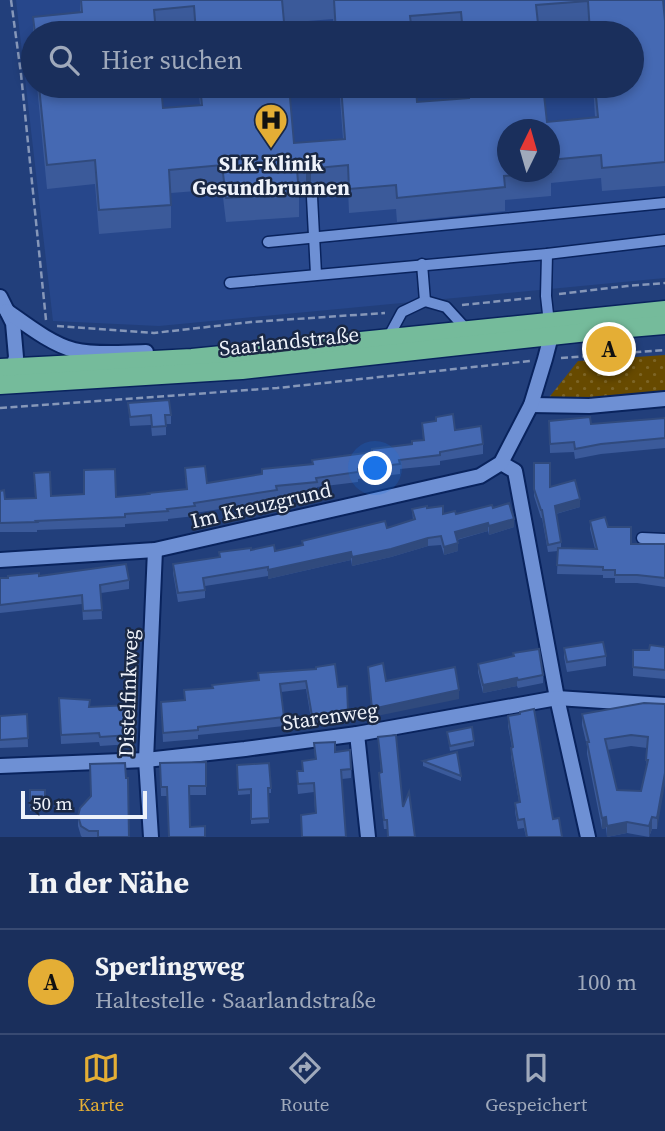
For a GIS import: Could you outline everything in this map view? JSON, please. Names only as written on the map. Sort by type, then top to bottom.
[{"type":"main road","name":"Saarlandstraße","points":[[0,385],[242,370],[550,329],[665,310]]},
{"type":"main road","name":"Saarlandstraße","points":[[7,368],[192,358],[467,330],[606,330],[665,325]]},
{"type":"street","points":[[0,297],[13,323],[16,357],[7,368],[11,375],[0,385]]},
{"type":"street","points":[[7,311],[40,335],[74,350],[162,352],[192,358]]},
{"type":"street","points":[[550,329],[545,359],[531,405],[501,463],[515,471],[557,698],[588,837]]},
{"type":"street","points":[[531,405],[589,406],[665,398]]},
{"type":"street","name":"Im Kreuzgrund","points":[[0,560],[155,550],[457,482],[480,475],[501,463]]},
{"type":"street","name":"Distelfinkweg","points":[[152,837],[146,760],[155,550]]},
{"type":"street","name":"Starenweg","points":[[0,766],[146,760],[245,749],[357,734],[557,698],[665,705]]},
{"type":"street","points":[[357,734],[368,837]]},
{"type":"lane","points":[[312,197],[316,274]]},
{"type":"lane","points":[[268,242],[665,203]]},
{"type":"lane","points":[[230,283],[547,254],[665,240]]},
{"type":"lane","points":[[547,254],[546,296],[550,329]]},
{"type":"lane","points":[[422,264],[425,300]]},
{"type":"lane","points":[[388,338],[402,312],[425,300],[446,307],[467,330]]},
{"type":"lane","points":[[642,538],[665,539]]},
{"type":"path","points":[[11,0],[21,74]]},
{"type":"path","points":[[23,98],[46,321],[51,325],[154,333],[251,322],[402,312]]},
{"type":"path","points":[[446,307],[665,284]]},
{"type":"path","points":[[0,408],[277,388],[545,359],[665,350]]},
{"type":"shaded area","name":"SLK-Klinik Gesundbrunnen","points":[[16,0],[665,0],[665,278],[159,326],[53,321],[27,98],[644,98],[644,21],[21,21],[21,43]]},
{"type":"shaded area","points":[[665,355],[665,395],[590,402],[547,400],[578,361]]},
{"type":"building","points":[[81,0],[282,0],[284,21],[195,21],[194,6],[154,10],[155,21],[34,21],[33,17],[82,12]]},
{"type":"building","points":[[334,0],[663,0],[665,162],[602,168],[601,155],[560,159],[560,121],[598,117],[596,98],[644,98],[644,21],[589,21],[588,1],[536,5],[538,21],[462,21],[461,12],[410,16],[411,21],[335,21]]},
{"type":"building","points":[[40,98],[162,98],[163,108],[202,105],[201,98],[290,98],[294,143],[345,139],[342,98],[417,98],[417,102],[469,98],[544,98],[547,119],[497,119],[497,182],[505,182],[505,187],[397,198],[396,185],[349,189],[348,165],[317,168],[311,166],[297,170],[299,193],[226,198],[222,165],[169,170],[171,205],[99,210],[95,160],[47,165]]},
{"type":"building","points":[[169,400],[171,415],[165,415],[166,426],[152,427],[151,415],[130,417],[128,403]]},
{"type":"building","points":[[453,414],[455,430],[481,426],[483,444],[440,452],[440,455],[399,460],[400,464],[316,478],[317,482],[276,486],[277,490],[194,503],[195,506],[167,509],[168,511],[125,514],[125,517],[0,523],[0,491],[4,490],[5,499],[36,498],[34,473],[50,472],[51,496],[84,494],[84,470],[115,469],[116,497],[187,489],[185,468],[205,466],[207,483],[262,474],[262,469],[313,464],[312,460],[372,452],[372,449],[424,440],[422,423]]},
{"type":"building","points":[[590,417],[591,424],[665,418],[665,438],[575,449],[574,442],[550,444],[549,421]]},
{"type":"building","points":[[534,463],[550,463],[550,487],[575,480],[580,499],[555,506],[561,542],[548,545],[542,510],[534,489]]},
{"type":"building","points":[[509,503],[514,519],[455,532],[458,543],[444,547],[441,536],[428,538],[352,557],[351,552],[268,570],[268,567],[203,578],[205,590],[178,593],[173,564],[220,557],[219,552],[274,545],[275,551],[303,545],[302,541],[385,521],[387,528],[415,519],[412,509],[427,506],[443,506],[443,514],[455,511],[456,514]]},
{"type":"building","points":[[605,517],[608,527],[631,527],[631,544],[665,544],[665,578],[615,575],[615,570],[603,570],[603,567],[557,565],[558,548],[597,549],[590,521]]},
{"type":"building","points":[[126,564],[129,580],[100,585],[102,610],[83,611],[82,595],[0,605],[0,578],[39,573],[39,576]]},
{"type":"building","points":[[603,642],[606,656],[567,662],[564,648]]},
{"type":"building","points":[[650,645],[665,647],[665,670],[633,667],[633,650],[649,650]]},
{"type":"building","points":[[539,649],[543,675],[483,685],[478,664],[514,656],[513,653]]},
{"type":"building","points":[[383,663],[386,681],[455,667],[459,690],[372,709],[368,667]]},
{"type":"building","points":[[335,664],[338,687],[347,686],[348,711],[312,716],[306,681],[280,684],[284,717],[163,733],[161,702],[185,700],[184,690],[259,680],[258,673],[316,669]]},
{"type":"building","points":[[59,698],[90,700],[89,707],[130,705],[131,735],[61,735]]},
{"type":"building","points":[[644,703],[665,704],[665,773],[657,818],[652,817],[649,826],[627,822],[607,826],[606,817],[602,818],[582,714]],"holes":[[[631,735],[648,737],[648,760],[641,791],[617,790],[605,739]]]},
{"type":"building","points":[[534,709],[553,819],[559,818],[562,837],[527,837],[524,819],[518,820],[515,803],[520,802],[508,716]]},
{"type":"building","points":[[27,714],[28,738],[0,740],[0,716]]},
{"type":"building","points":[[472,727],[474,741],[450,746],[447,732]]},
{"type":"building","points":[[396,735],[403,807],[409,792],[415,837],[388,837],[387,820],[384,820],[378,737]]},
{"type":"building","points":[[335,742],[335,752],[350,750],[351,769],[341,770],[346,837],[302,837],[301,815],[316,813],[314,783],[298,784],[297,771],[303,771],[302,761],[316,759],[314,743]]},
{"type":"building","points":[[457,752],[461,776],[423,761]]},
{"type":"building","points":[[206,762],[206,786],[189,786],[190,827],[205,826],[205,837],[169,837],[167,787],[161,787],[160,763]]},
{"type":"building","points":[[125,763],[128,778],[129,837],[98,837],[98,831],[89,831],[81,826],[78,816],[80,808],[91,796],[90,764]]},
{"type":"building","points":[[269,763],[269,818],[251,819],[251,789],[238,790],[237,765]]},
{"type":"building","points":[[30,790],[45,790],[45,806],[30,806]]},
{"type":"place","name":"SLK-Klinik Gesundbrunnen","points":[[271,150]]},
{"type":"place","name":"Sperlingweg","points":[[609,349]]}]
